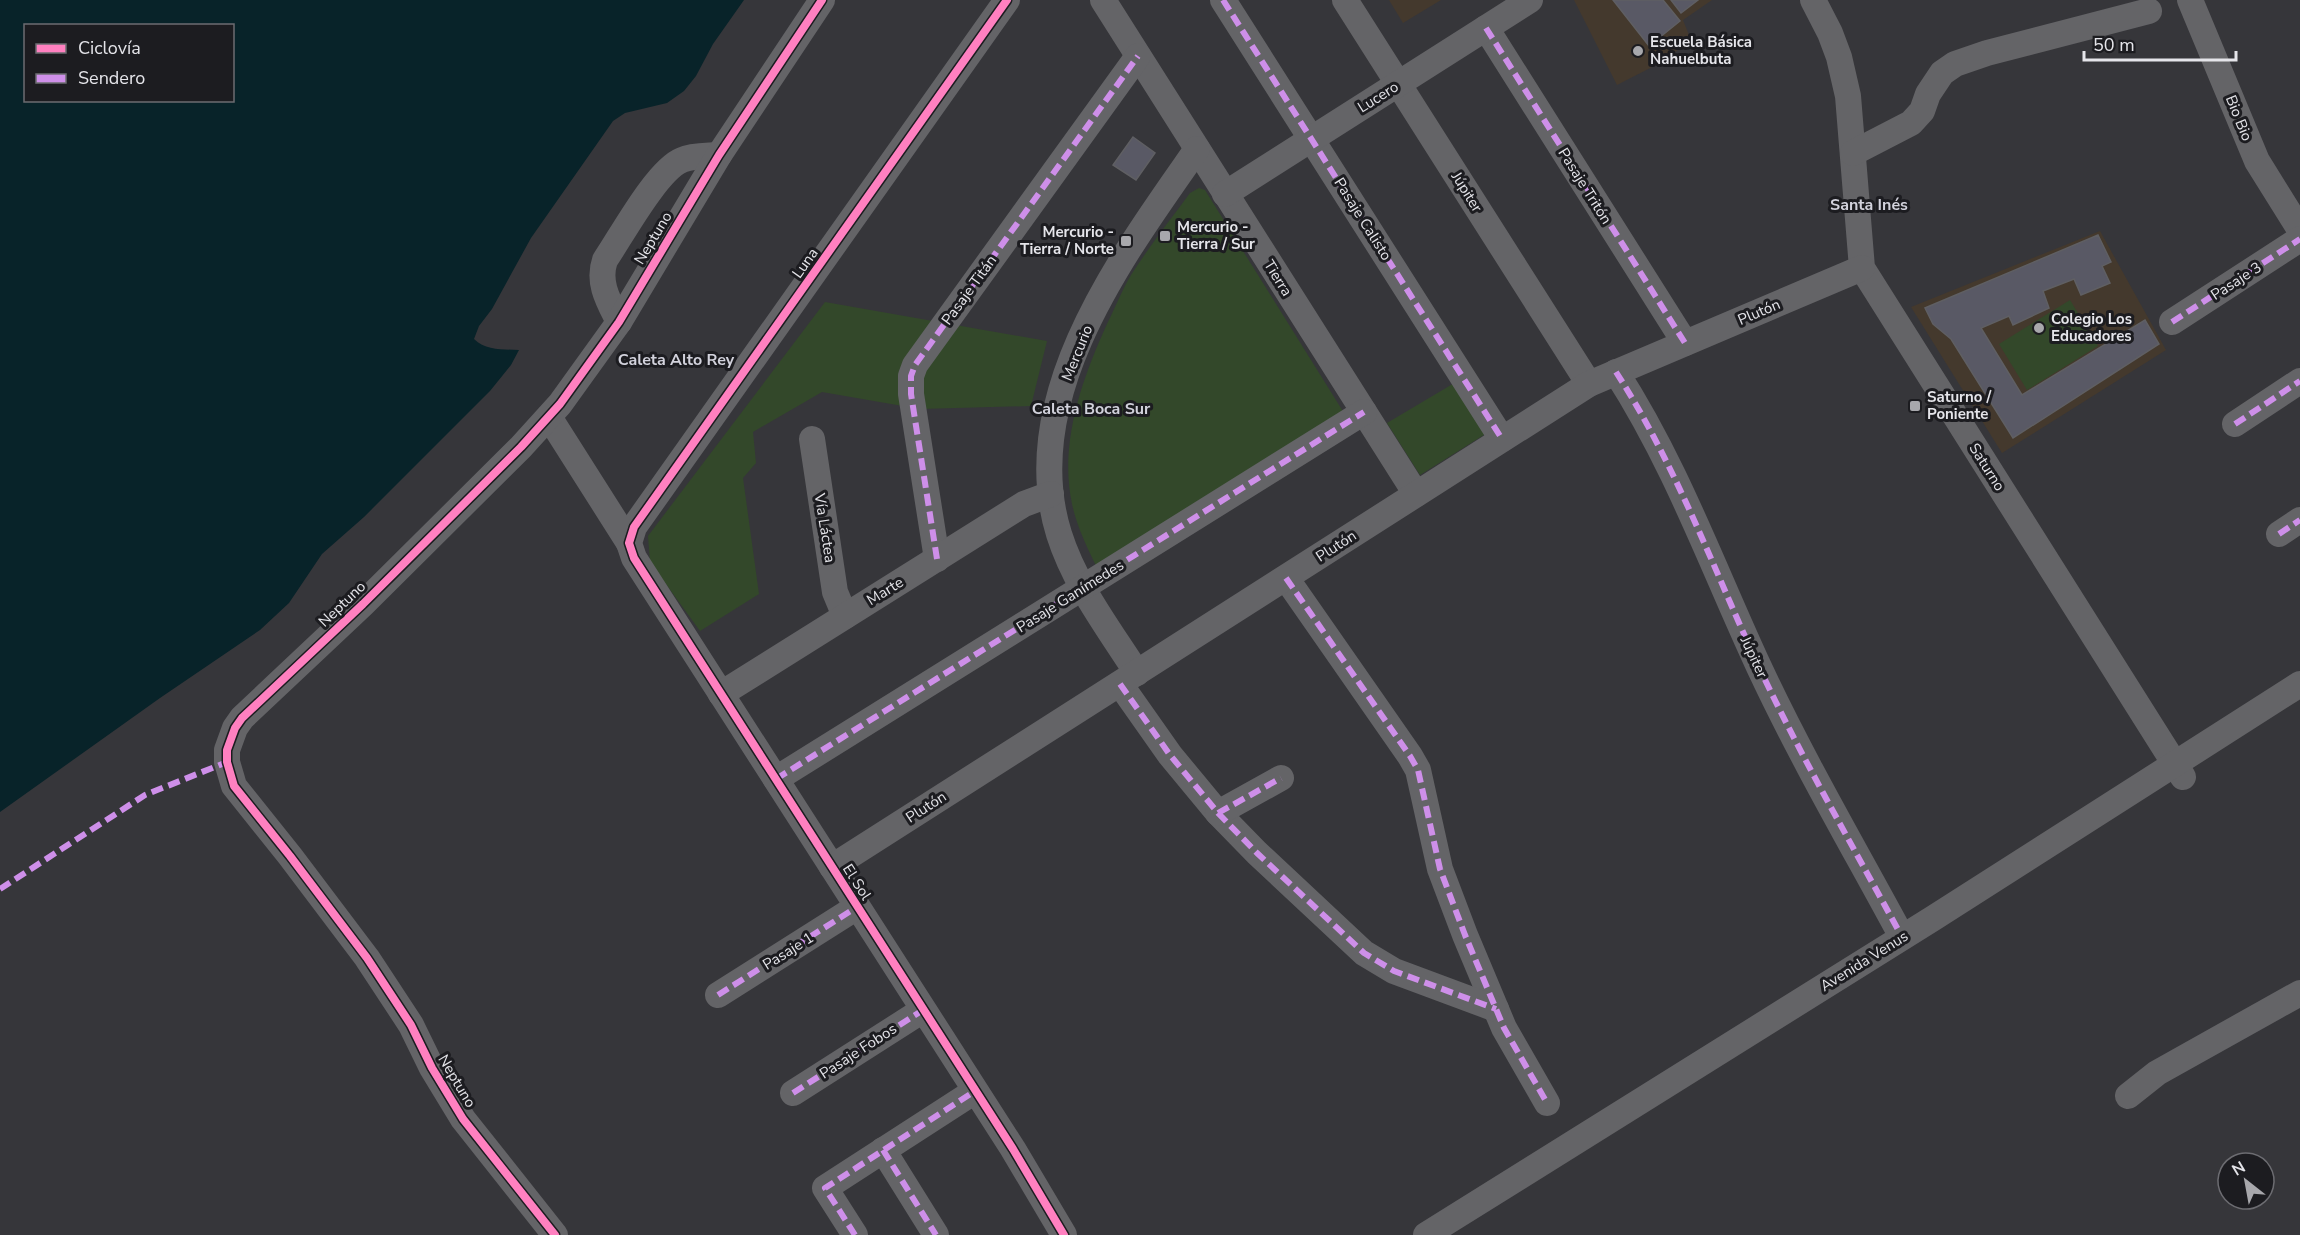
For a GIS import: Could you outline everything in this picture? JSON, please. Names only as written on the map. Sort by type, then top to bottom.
[{"type":"street","name":"Neptuno","points":[[555,1235],[464,1119],[437,1076],[411,1025],[390,991],[290,856],[234,786],[226,762],[230,739],[242,718],[363,604],[549,417],[619,322],[719,155],[822,0]]},
{"type":"street","name":"Luna","points":[[629,543],[634,527],[1007,0]]},
{"type":"street","name":"Tierra","points":[[1102,0],[1416,494]]},
{"type":"street","name":"Pasaje Calisto","points":[[1223,0],[1502,439]]},
{"type":"street","name":"Júpiter","points":[[1345,0],[1589,384]]},
{"type":"street","name":"Lucero","points":[[1225,194],[1530,0]]},
{"type":"street","name":"Saturno","points":[[1813,0],[1830,33],[1842,67],[1848,96],[1862,268],[2179,771]]},
{"type":"street","name":"Bio Bio","points":[[2190,0],[2257,161],[2300,230]]},
{"type":"street","points":[[1853,153],[1911,123],[1922,111],[1928,94],[1942,73],[1955,64],[1987,53],[2149,11]]},
{"type":"street","name":"Pasaje Tritón","points":[[1486,28],[1685,343]]},
{"type":"street","name":"Pasaje Titán","points":[[937,559],[911,394],[911,376],[915,365],[1138,56]]},
{"type":"street","name":"Mercurio","points":[[1197,149],[1127,249],[1085,331],[1062,388],[1055,412],[1049,466],[1051,494],[1059,533],[1128,679],[1170,755],[1218,813],[1265,861],[1375,961],[1394,971],[1496,1009]]},
{"type":"street","points":[[619,322],[602,282],[602,268],[605,260],[665,171],[680,160],[690,157],[719,155]]},
{"type":"street","name":"Pasaje 3","points":[[2172,322],[2300,239]]},
{"type":"street","name":"Plutón","points":[[832,867],[1589,384],[1862,268]]},
{"type":"street","name":"Júpiter","points":[[1616,372],[1646,420],[1679,484],[1740,626],[1774,698],[1902,937]]},
{"type":"street","points":[[2235,424],[2300,381]]},
{"type":"street","name":"Pasaje Ganímedes","points":[[776,779],[1364,412]]},
{"type":"street","name":"El Sol","points":[[549,417],[629,543],[634,558],[975,1091],[1064,1235]]},
{"type":"street","name":"Vía Láctea","points":[[812,439],[835,592],[845,616]]},
{"type":"street","name":"Marte","points":[[721,694],[1024,504],[1051,494]]},
{"type":"street","points":[[1286,578],[1418,770],[1440,869],[1496,1009],[1514,1048],[1547,1103]]},
{"type":"street","name":"Avenida Venus","points":[[1426,1235],[1454,1231],[1908,954],[2179,771],[2300,684]]},
{"type":"street","name":"Avenida Venus","points":[[1454,1231],[1902,937],[2179,771],[2300,703]]},
{"type":"street","points":[[1218,813],[1281,778]]},
{"type":"street","name":"Pasaje 1","points":[[718,995],[857,907]]},
{"type":"street","points":[[2128,1096],[2157,1073],[2300,993]]},
{"type":"street","name":"Pasaje Fobos","points":[[794,1093],[923,1010]]},
{"type":"street","points":[[855,1235],[825,1188],[975,1091]]},
{"type":"street","points":[[883,1150],[936,1235]]},
{"type":"shaded area","points":[[1389,0],[1441,0],[1403,23]]},
{"type":"shaded area","name":"Escuela Básica Nahuelbuta","points":[[1574,0],[1712,0],[1683,20],[1691,40],[1662,62],[1617,85]]},
{"type":"shaded area","name":"Colegio Los Educadores","points":[[2100,231],[2166,350],[2002,453],[1911,307]]},
{"type":"green space","points":[[1199,188],[1205,190],[1344,413],[1097,568],[1072,504],[1068,458],[1075,412],[1089,367],[1128,281],[1190,193]]},
{"type":"green space","points":[[2070,300],[2098,346],[2027,390],[1999,344]]},
{"type":"green space","points":[[825,302],[1047,341],[1031,406],[920,409],[822,392],[753,432],[756,463],[743,478],[759,594],[700,631],[650,562],[648,536]]},
{"type":"green space","points":[[1456,382],[1487,433],[1420,475],[1387,423]]},
{"type":"water","points":[[0,0],[744,0],[684,91],[667,103],[625,113],[613,121],[531,238],[492,309],[479,326],[474,339],[484,346],[519,350],[511,365],[490,391],[364,517],[322,554],[289,603],[260,630],[0,812]]},
{"type":"building","points":[[1613,0],[1663,0],[1680,21],[1649,46]]},
{"type":"building","points":[[1671,0],[1698,0],[1681,13]]},
{"type":"building","points":[[1133,137],[1155,153],[1136,180],[1113,165]]},
{"type":"building","points":[[2098,235],[2111,262],[2102,266],[2110,283],[2081,295],[2074,279],[2043,291],[2049,308],[2013,325],[2009,316],[1981,328],[2022,395],[2145,320],[2159,344],[2013,438],[1951,339],[1933,324],[1925,308]]},
{"type":"marked path","points":[[1223,0],[1502,439]]},
{"type":"marked path","points":[[1486,28],[1685,343]]},
{"type":"marked path","points":[[937,559],[911,394],[911,376],[915,365],[1138,56]]},
{"type":"marked path","points":[[2172,322],[2300,239]]},
{"type":"marked path","points":[[1616,372],[1657,443],[1693,517],[1759,667],[1793,735],[1902,937]]},
{"type":"marked path","points":[[2235,424],[2300,381]]},
{"type":"marked path","points":[[776,779],[1364,412]]},
{"type":"marked path","points":[[2279,534],[2300,520]]},
{"type":"marked path","points":[[1286,578],[1418,770],[1440,869],[1465,935],[1504,1028],[1547,1103]]},
{"type":"marked path","points":[[1120,684],[1170,755],[1218,813],[1257,853],[1364,953],[1394,971],[1496,1009]]},
{"type":"marked path","points":[[0,889],[145,795],[227,762]]},
{"type":"marked path","points":[[1218,813],[1281,778]]},
{"type":"marked path","points":[[718,995],[857,907]]},
{"type":"marked path","points":[[793,1093],[923,1010]]},
{"type":"marked path","points":[[855,1235],[825,1188],[975,1091]]},
{"type":"marked path","points":[[883,1150],[936,1235]]},
{"type":"cycle path","points":[[555,1235],[463,1119],[432,1068],[411,1025],[367,958],[234,786],[227,762],[227,750],[235,728],[242,718],[363,604],[521,447],[560,404],[619,322],[719,155],[822,0]]},
{"type":"cycle path","points":[[1007,0],[634,527],[629,543],[634,558],[1013,1149],[1064,1235]]},
{"type":"place","name":"Escuela Básica Nahuelbuta","points":[[1638,51]]},
{"type":"place","name":"Mercurio - Tierra / Sur","points":[[1165,236]]},
{"type":"place","name":"Mercurio - Tierra / Norte","points":[[1126,241]]},
{"type":"place","name":"Colegio Los Educadores","points":[[2039,328]]},
{"type":"place","name":"Saturno / Poniente","points":[[1915,406]]},
{"type":"district","name":"Santa Inés","points":[[1869,204]]},
{"type":"district","name":"Caleta Alto Rey","points":[[676,359]]},
{"type":"district","name":"Caleta Boca Sur","points":[[1091,408]]}]
